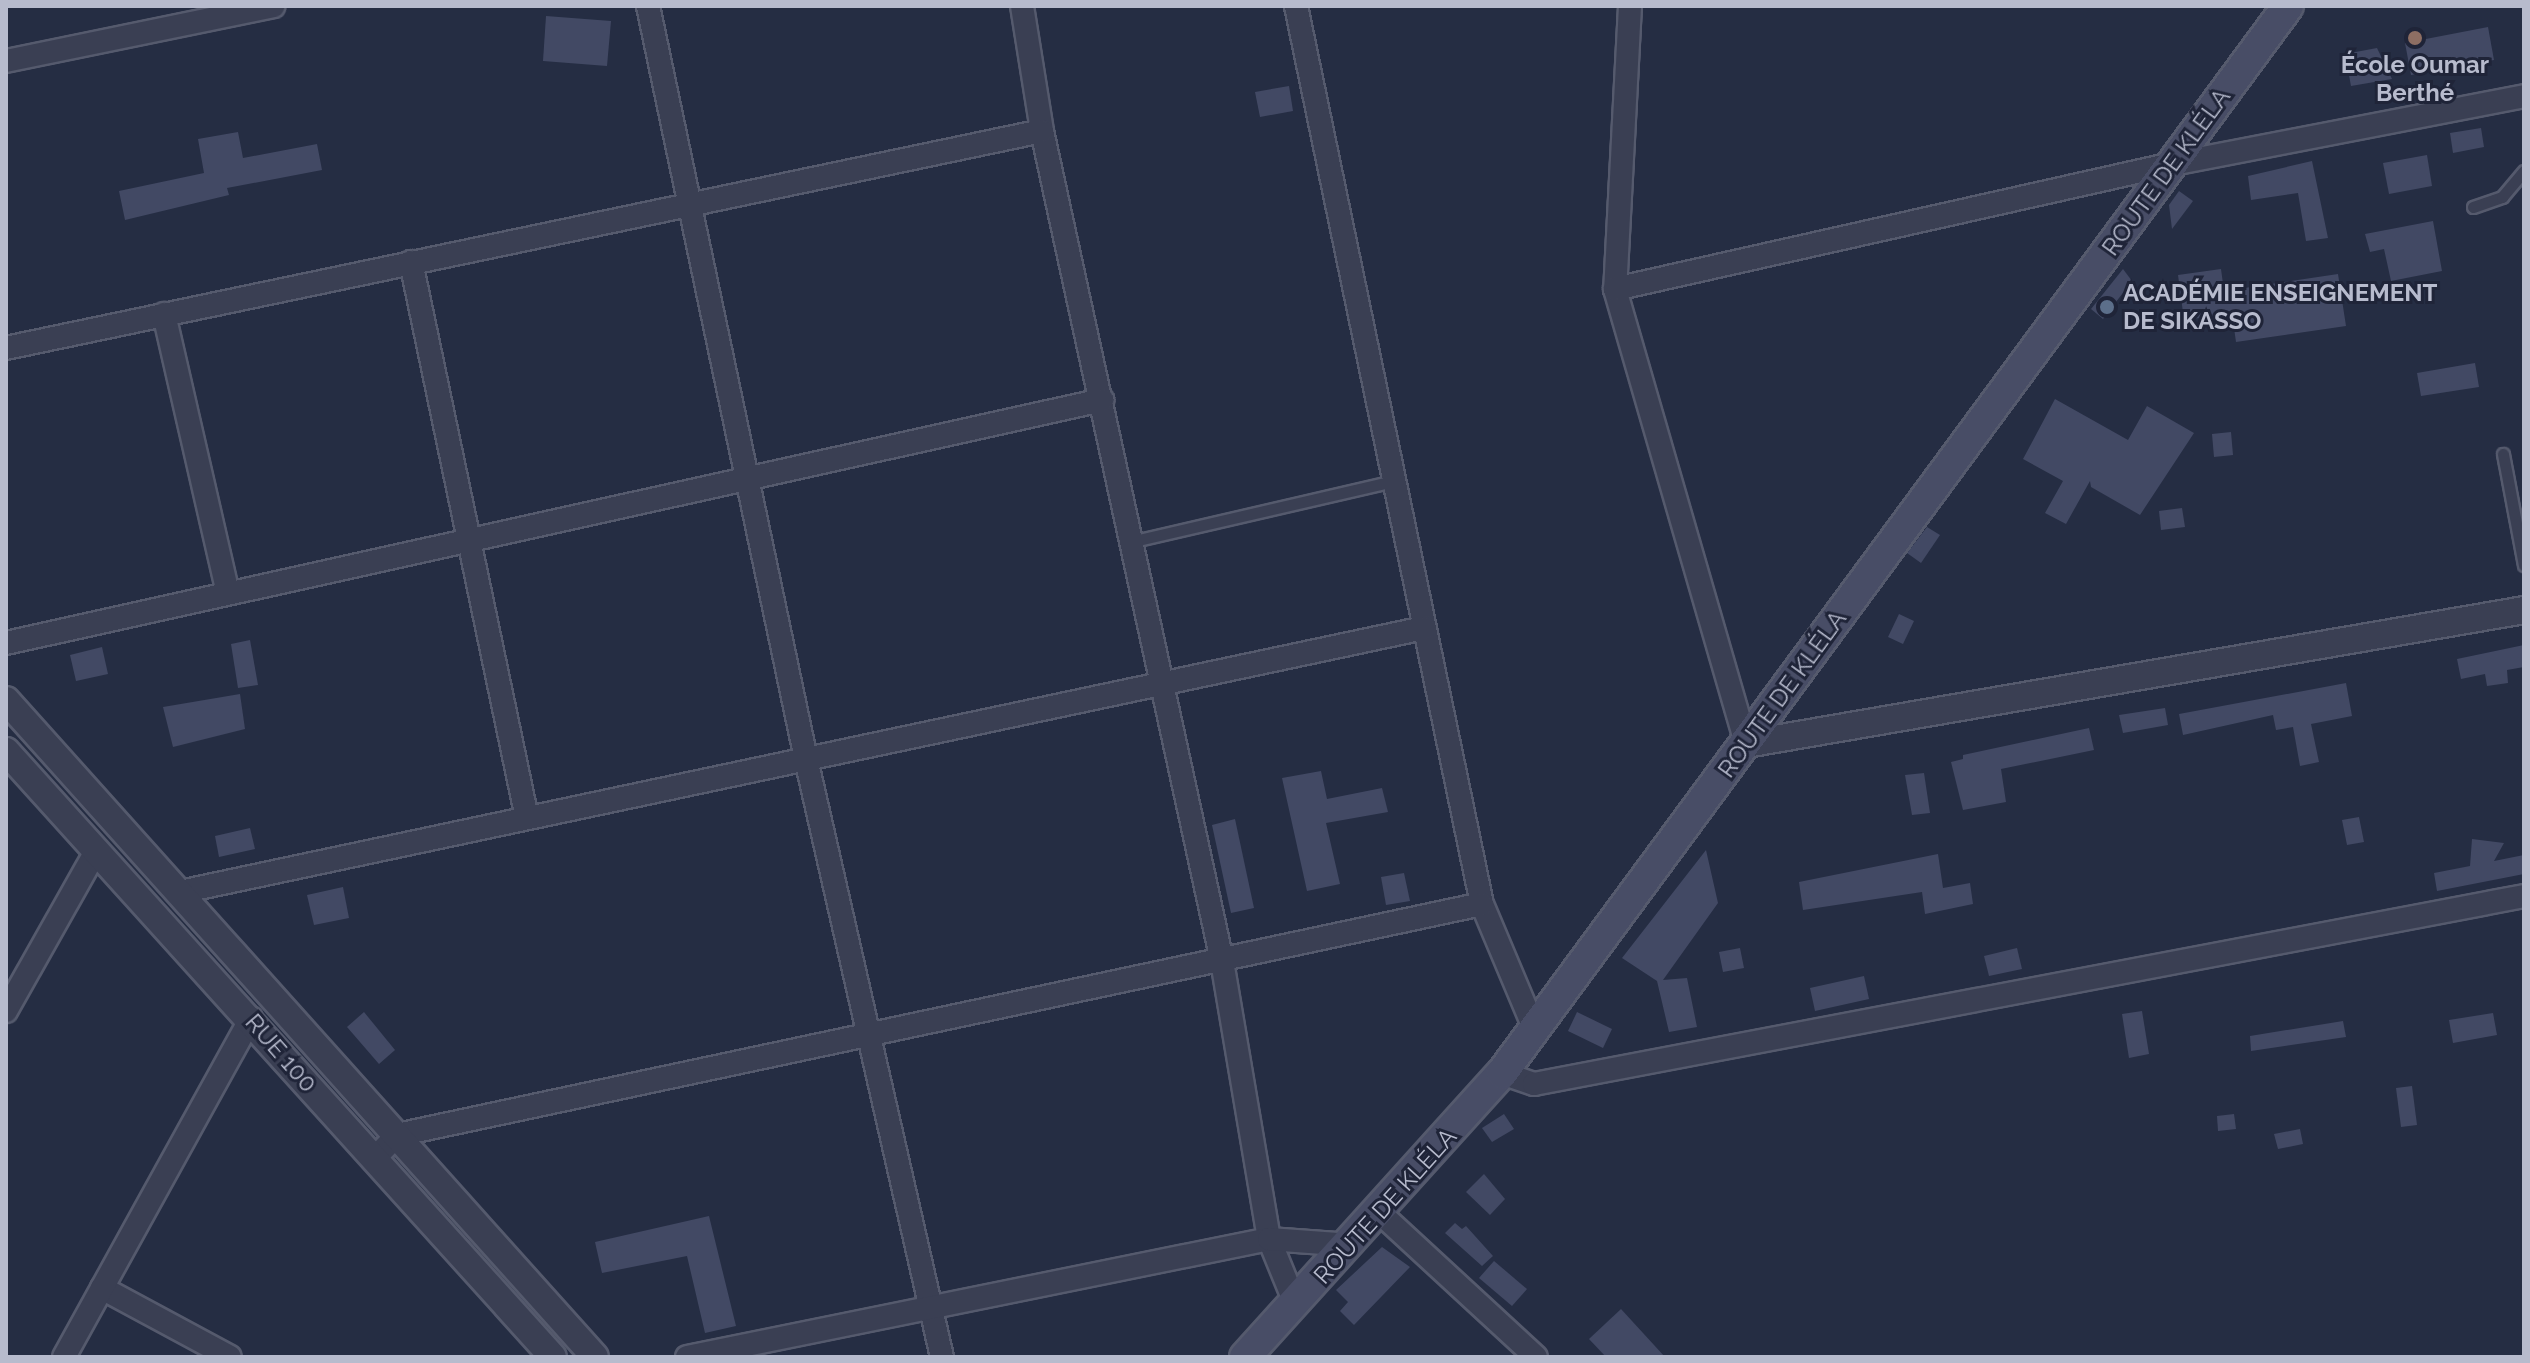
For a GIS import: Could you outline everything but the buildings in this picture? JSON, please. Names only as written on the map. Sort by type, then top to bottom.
[{"type":"main road","name":"ROUTE DE KLÉLA","points":[[1245,1357],[1380,1213],[1502,1073],[2288,6]]},
{"type":"street","points":[[6,61],[273,6]]},
{"type":"street","points":[[648,6],[806,759],[942,1357]]},
{"type":"street","points":[[1022,6],[1042,131],[1166,684],[1222,961],[1269,1239],[1296,1305]]},
{"type":"street","points":[[1296,6],[1482,904],[1534,1028]]},
{"type":"street","points":[[1630,6],[1615,289],[1746,744],[2524,610]]},
{"type":"street","points":[[1615,289],[2172,164],[2524,96]]},
{"type":"street","points":[[6,348],[1042,131]]},
{"type":"street","points":[[411,262],[527,818]]},
{"type":"street","points":[[164,314],[228,593]]},
{"type":"street","points":[[6,643],[1102,400]]},
{"type":"street","points":[[180,892],[1424,628]]},
{"type":"street","points":[[6,700],[595,1357]]},
{"type":"street","name":"RUE 100","points":[[6,751],[251,1018],[553,1357]]},
{"type":"street","points":[[6,1011],[96,851]]},
{"type":"street","points":[[1502,1073],[1534,1084],[2524,896]]},
{"type":"street","points":[[374,1159],[397,1135],[869,1038],[1482,904]]},
{"type":"street","points":[[64,1357],[251,1018]]},
{"type":"street","points":[[1380,1213],[1536,1357]]},
{"type":"street","points":[[687,1357],[1269,1239],[1351,1245]]},
{"type":"street","points":[[102,1288],[230,1357]]},
{"type":"lane","points":[[2473,207],[2502,197],[2524,171]]},
{"type":"lane","points":[[2503,454],[2524,565]]},
{"type":"lane","points":[[1134,541],[1394,481]]},
{"type":"place","name":"École Oumar Berthé","points":[[2415,38]]},
{"type":"place","name":"ACADÉMIE ENSEIGNEMENT DE SIKASSO","points":[[2107,307]]}]
